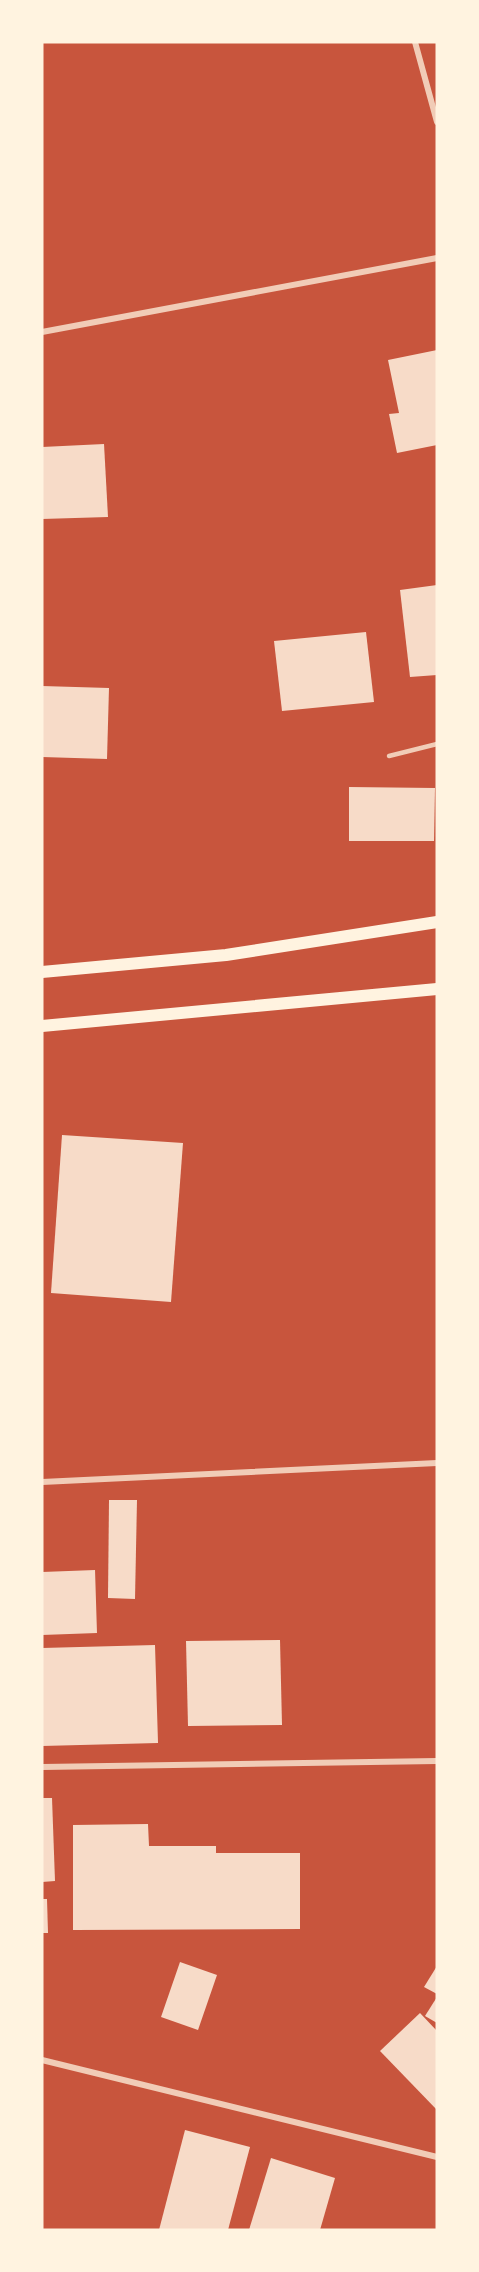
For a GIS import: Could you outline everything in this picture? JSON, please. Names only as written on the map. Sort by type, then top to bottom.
[{"type":"main road","points":[[42,972],[226,954],[437,922]]},
{"type":"main road","points":[[42,1026],[437,989]]},
{"type":"street","points":[[415,42],[437,122]]},
{"type":"street","points":[[42,332],[437,258]]},
{"type":"street","points":[[42,1482],[437,1463]]},
{"type":"street","points":[[42,1767],[437,1761]]},
{"type":"street","points":[[42,2060],[437,2157]]},
{"type":"lane","points":[[389,756],[437,744]]},
{"type":"building","points":[[437,350],[437,445],[397,453],[389,414],[399,413],[388,360]]},
{"type":"building","points":[[104,444],[108,517],[42,519],[42,447]]},
{"type":"building","points":[[437,585],[437,675],[410,677],[400,590]]},
{"type":"building","points":[[366,632],[374,702],[282,711],[274,641]]},
{"type":"building","points":[[42,686],[109,688],[107,759],[42,757]]},
{"type":"building","points":[[349,787],[435,788],[434,841],[349,841]]},
{"type":"building","points":[[62,1135],[183,1143],[171,1302],[51,1293]]},
{"type":"building","points":[[109,1500],[137,1500],[135,1599],[108,1598]]},
{"type":"building","points":[[95,1570],[97,1633],[42,1635],[42,1572]]},
{"type":"building","points":[[280,1640],[282,1725],[188,1726],[186,1641]]},
{"type":"building","points":[[155,1645],[158,1743],[42,1746],[42,1648]]},
{"type":"building","points":[[42,1798],[52,1798],[55,1881],[42,1882]]},
{"type":"building","points":[[148,1824],[149,1846],[216,1846],[216,1853],[300,1853],[300,1929],[73,1930],[73,1825]]},
{"type":"building","points":[[42,1899],[47,1899],[48,1933],[42,1933]]},
{"type":"building","points":[[180,1962],[217,1975],[198,2030],[161,2017]]},
{"type":"building","points":[[437,1966],[437,1994],[424,1987]]},
{"type":"building","points":[[437,1997],[437,2023],[425,2016]]},
{"type":"building","points":[[420,2013],[437,2031],[437,2110],[380,2051]]},
{"type":"building","points":[[185,2130],[250,2147],[228,2230],[159,2230]]},
{"type":"building","points":[[271,2158],[335,2178],[320,2230],[249,2230]]}]
